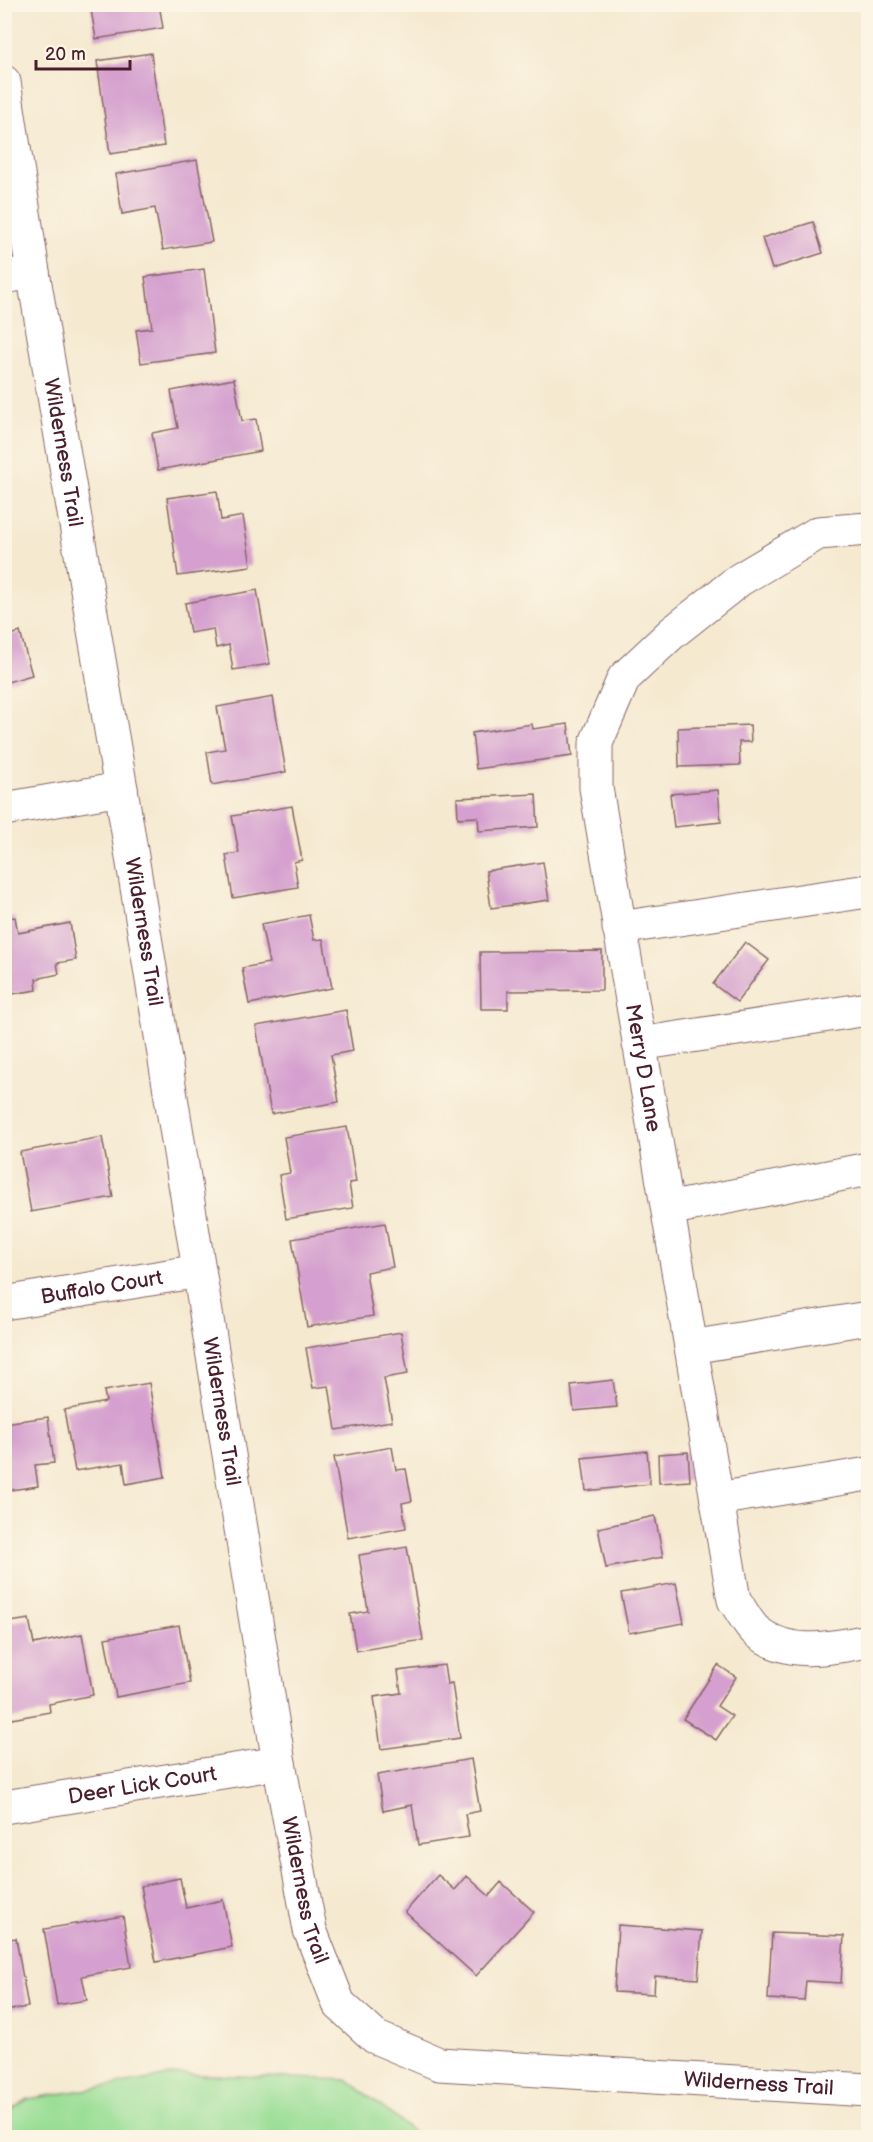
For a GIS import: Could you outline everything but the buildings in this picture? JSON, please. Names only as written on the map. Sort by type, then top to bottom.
[{"type":"street","name":"Wilderness Trail","points":[[4,82],[19,275],[121,789],[279,1763],[310,1930],[339,2004],[375,2037],[439,2064],[868,2090]]},
{"type":"street","name":"Merry D Lane","points":[[868,529],[818,533],[739,580],[672,633],[624,678],[596,743],[596,788],[734,1600],[754,1629],[778,1644],[819,1650],[868,1641]]},
{"type":"street","points":[[4,809],[121,789]]},
{"type":"street","points":[[620,928],[868,891]]},
{"type":"street","points":[[639,1044],[868,1009]]},
{"type":"street","points":[[668,1209],[868,1169]]},
{"type":"street","name":"Buffalo Court","points":[[4,1303],[199,1271]]},
{"type":"street","points":[[692,1347],[868,1318]]},
{"type":"street","points":[[717,1499],[868,1474]]},
{"type":"street","name":"Deer Lick Court","points":[[4,1807],[279,1763]]},
{"type":"green space","points":[[182,2074],[348,2080],[417,2135],[426,2137],[5,2137],[5,2114],[28,2099]]}]
